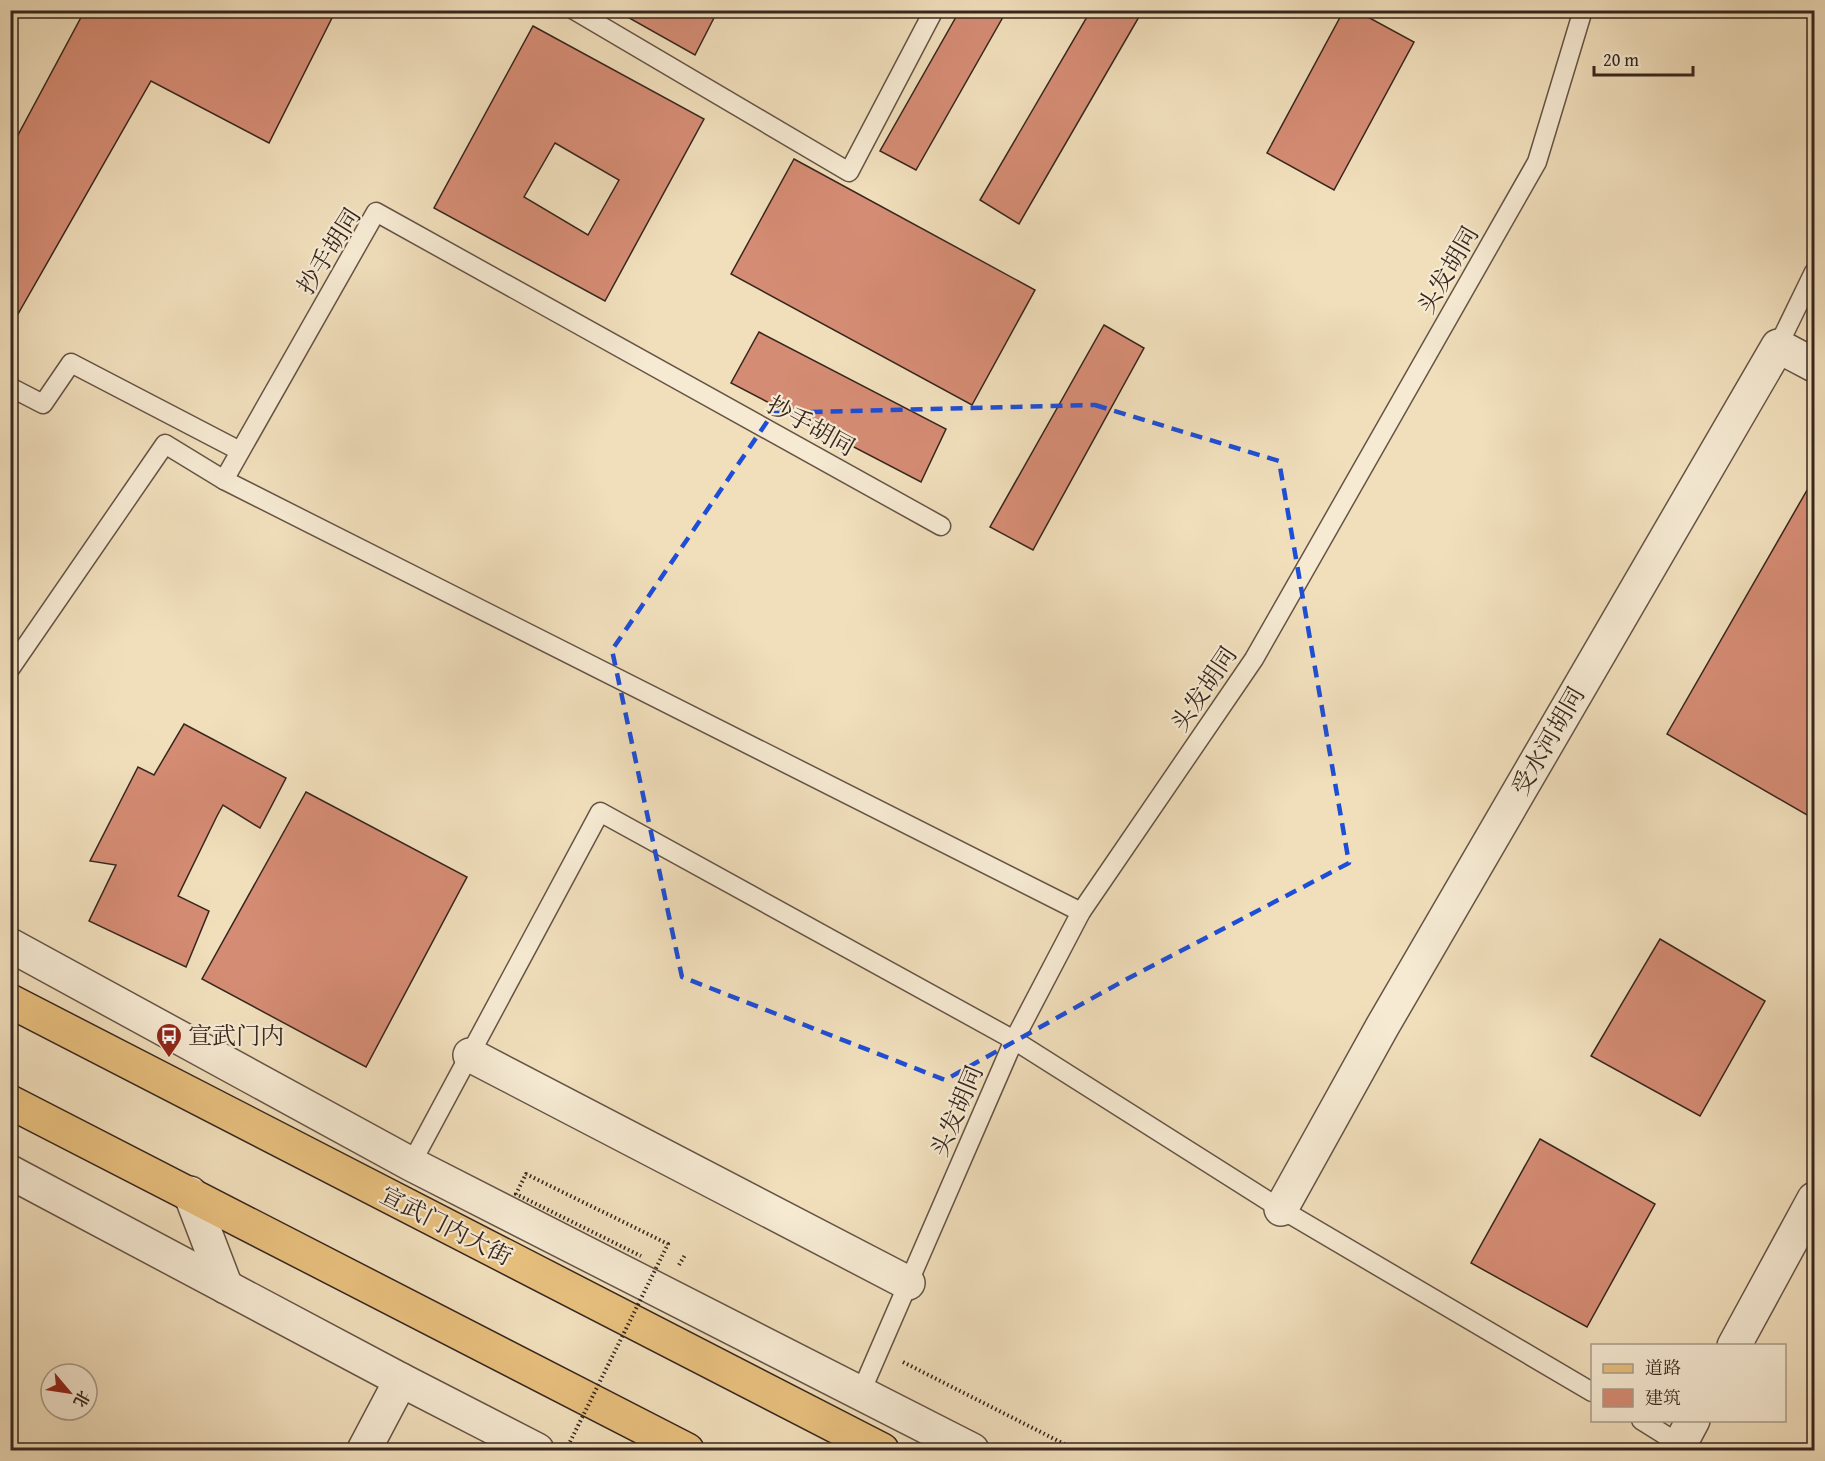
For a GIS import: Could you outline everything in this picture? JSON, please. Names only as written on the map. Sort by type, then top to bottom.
[{"type":"main road","name":"宣武门内大街","points":[[10,1001],[882,1450]]},
{"type":"main road","points":[[10,1102],[687,1450]]},
{"type":"street","points":[[1778,346],[1815,365]]},
{"type":"street","name":"受水河胡同","points":[[1281,1209],[1382,1027],[1778,346]]},
{"type":"street","points":[[10,945],[411,1164],[972,1450]]},
{"type":"street","points":[[470,1055],[908,1283]]},
{"type":"street","points":[[10,1172],[537,1450]]},
{"type":"street","points":[[190,1193],[226,1287]]},
{"type":"street","points":[[1735,1344],[1815,1199]]},
{"type":"street","points":[[364,1450],[401,1380]]},
{"type":"lane","points":[[574,10],[849,172],[934,10]]},
{"type":"lane","name":"头发胡同","points":[[861,1392],[1014,1040],[1081,912],[1254,659],[1537,162],[1583,10]]},
{"type":"lane","name":"抄手胡同","points":[[224,480],[376,212],[941,526]]},
{"type":"lane","name":"受水河胡同","points":[[1778,346],[1815,272]]},
{"type":"lane","points":[[10,387],[43,404],[71,363],[240,451]]},
{"type":"lane","points":[[10,669],[165,444],[224,480],[1081,912]]},
{"type":"lane","points":[[411,1164],[600,812],[1014,1040],[1281,1209],[1591,1391]]},
{"type":"lane","points":[[1646,1422],[1678,1435]]},
{"type":"path","points":[[566,1450],[668,1244],[526,1174],[516,1194],[641,1256]]},
{"type":"path","points":[[900,1360],[1076,1450]]},
{"type":"highlighted area","points":[[1095,405],[1279,461],[1349,863],[1125,980],[945,1080],[682,977],[612,650],[773,413]]},
{"type":"building","points":[[85,10],[336,10],[269,143],[151,81],[10,328],[10,150]]},
{"type":"building","points":[[615,10],[718,10],[695,55]]},
{"type":"building","points":[[960,10],[1007,10],[916,170],[880,151]]},
{"type":"building","points":[[1091,10],[1143,10],[1019,224],[980,200]]},
{"type":"building","points":[[1344,10],[1355,10],[1414,42],[1334,190],[1267,153]]},
{"type":"building","points":[[533,26],[704,119],[605,301],[434,208]],"holes":[[[555,143],[619,180],[588,235],[524,197]]]},
{"type":"building","points":[[794,159],[1035,290],[972,405],[731,274]]},
{"type":"building","points":[[1104,325],[1144,348],[1033,550],[990,527]]},
{"type":"building","points":[[759,332],[946,429],[921,482],[731,383]]},
{"type":"building","points":[[1814,478],[1814,671],[1809,680],[1814,683],[1814,819],[1667,734]]},
{"type":"building","points":[[184,724],[286,778],[260,828],[223,805],[217,816],[178,896],[209,911],[186,967],[89,921],[116,865],[90,861],[138,767],[154,775]]},
{"type":"building","points":[[306,792],[467,877],[366,1067],[202,979]]},
{"type":"building","points":[[1660,939],[1765,1001],[1700,1116],[1591,1056]]},
{"type":"building","points":[[1540,1139],[1655,1204],[1587,1327],[1471,1263]]},
{"type":"place","name":"宣武门内","points":[[169,1059]]}]
